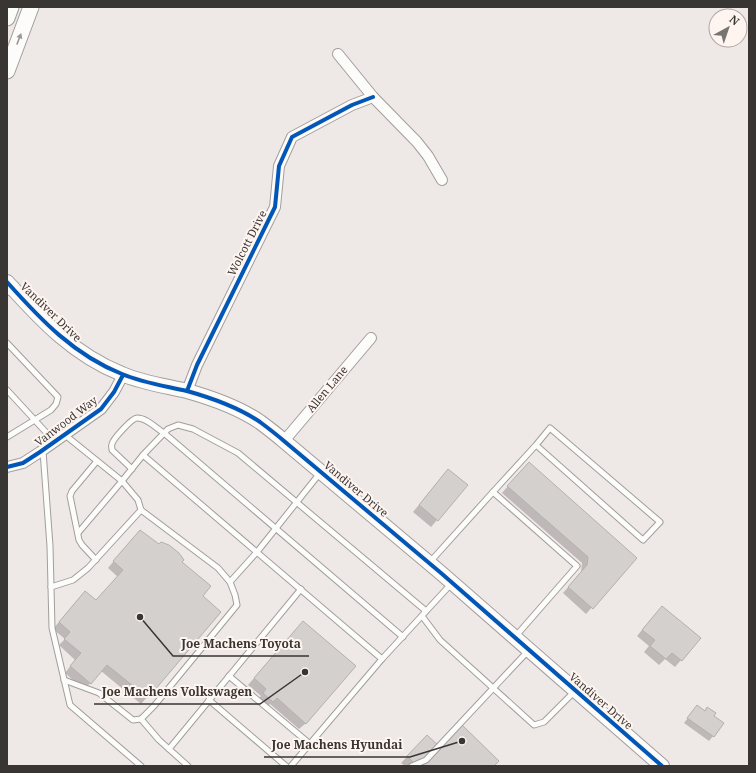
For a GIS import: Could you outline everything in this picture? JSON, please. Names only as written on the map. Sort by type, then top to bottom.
[{"type":"main road","points":[[7,18],[11,7]]},
{"type":"main road","points":[[7,71],[31,7]]},
{"type":"main road","name":"Vandiver Drive","points":[[9,285],[65,341],[82,354],[122,375],[152,384],[187,391],[218,401],[259,421],[284,440],[430,563],[662,766]]},
{"type":"street","points":[[338,54],[373,97],[425,151],[442,180]]},
{"type":"street","name":"Wolcott Drive","points":[[187,391],[197,365],[275,206],[279,166],[292,137],[352,105],[373,97]]},
{"type":"street","name":"Allen Lane","points":[[284,440],[371,338]]},
{"type":"street","name":"Vanwood Way","points":[[7,467],[23,463],[43,451],[101,409],[114,392],[122,375]]},
{"type":"lane","points":[[7,343],[58,397],[56,404],[51,410],[8,434]]},
{"type":"lane","points":[[7,390],[55,442]]},
{"type":"lane","points":[[132,469],[112,450],[111,446],[130,422],[139,418],[146,420],[164,433],[403,637]]},
{"type":"lane","points":[[78,533],[164,433],[168,429],[178,425],[193,429],[238,453],[426,611]]},
{"type":"lane","points":[[430,563],[550,428],[660,522],[643,540],[536,445]]},
{"type":"lane","points":[[64,680],[99,693],[133,720],[141,719],[154,706],[237,605],[230,582],[218,568],[141,510],[138,500],[122,481],[65,435]]},
{"type":"lane","points":[[43,451],[50,546],[52,628],[70,705],[141,766]]},
{"type":"lane","points":[[143,456],[382,659]]},
{"type":"lane","points":[[96,560],[82,545],[70,496],[72,491],[97,461]]},
{"type":"lane","points":[[230,582],[257,552],[321,472]]},
{"type":"lane","points":[[493,492],[577,566],[515,637]]},
{"type":"lane","points":[[51,587],[73,580],[88,568],[141,510]]},
{"type":"lane","points":[[291,766],[382,659],[452,583]]},
{"type":"lane","points":[[169,749],[301,589]]},
{"type":"lane","points":[[422,616],[440,640],[534,724],[544,722],[575,690]]},
{"type":"lane","points":[[412,766],[426,760],[529,650]]},
{"type":"lane","points":[[229,676],[310,744]]},
{"type":"lane","points":[[209,700],[286,766]]},
{"type":"lane","points":[[141,719],[159,740],[188,766]]},
{"type":"building","points":[[529,462],[637,558],[593,609],[568,587],[587,565],[588,557],[507,486]]},
{"type":"building","points":[[448,469],[468,485],[438,521],[419,505]]},
{"type":"building","points":[[140,530],[159,544],[161,542],[169,545],[179,553],[184,560],[182,562],[211,586],[203,596],[221,612],[148,698],[107,665],[91,684],[70,666],[81,653],[64,639],[70,632],[59,622],[85,591],[96,600],[123,570],[113,561]]},
{"type":"building","points":[[662,606],[701,638],[682,661],[672,653],[666,659],[650,646],[655,640],[642,630]]},
{"type":"building","points":[[303,621],[356,666],[306,724],[277,698],[273,702],[263,693],[266,689],[254,678]]},
{"type":"building","points":[[697,705],[705,711],[707,707],[716,713],[714,716],[724,723],[714,737],[687,718]]},
{"type":"building","points":[[461,724],[499,761],[494,766],[417,766],[407,756],[427,735],[440,747]]},
{"type":"cycle path","points":[[187,391],[197,365],[275,207],[279,166],[292,137],[352,105],[373,97]]},
{"type":"cycle path","points":[[7,282],[59,335],[73,347],[105,366],[138,380],[187,391],[215,400],[234,407],[260,422],[441,573],[662,766]]},
{"type":"cycle path","points":[[7,467],[23,463],[101,409],[114,392],[123,375]]},
{"type":"place","name":"Joe Machens Toyota","points":[[140,617]]},
{"type":"place","name":"Joe Machens Volkswagen","points":[[305,672]]},
{"type":"place","name":"Joe Machens Hyundai","points":[[462,741]]}]
